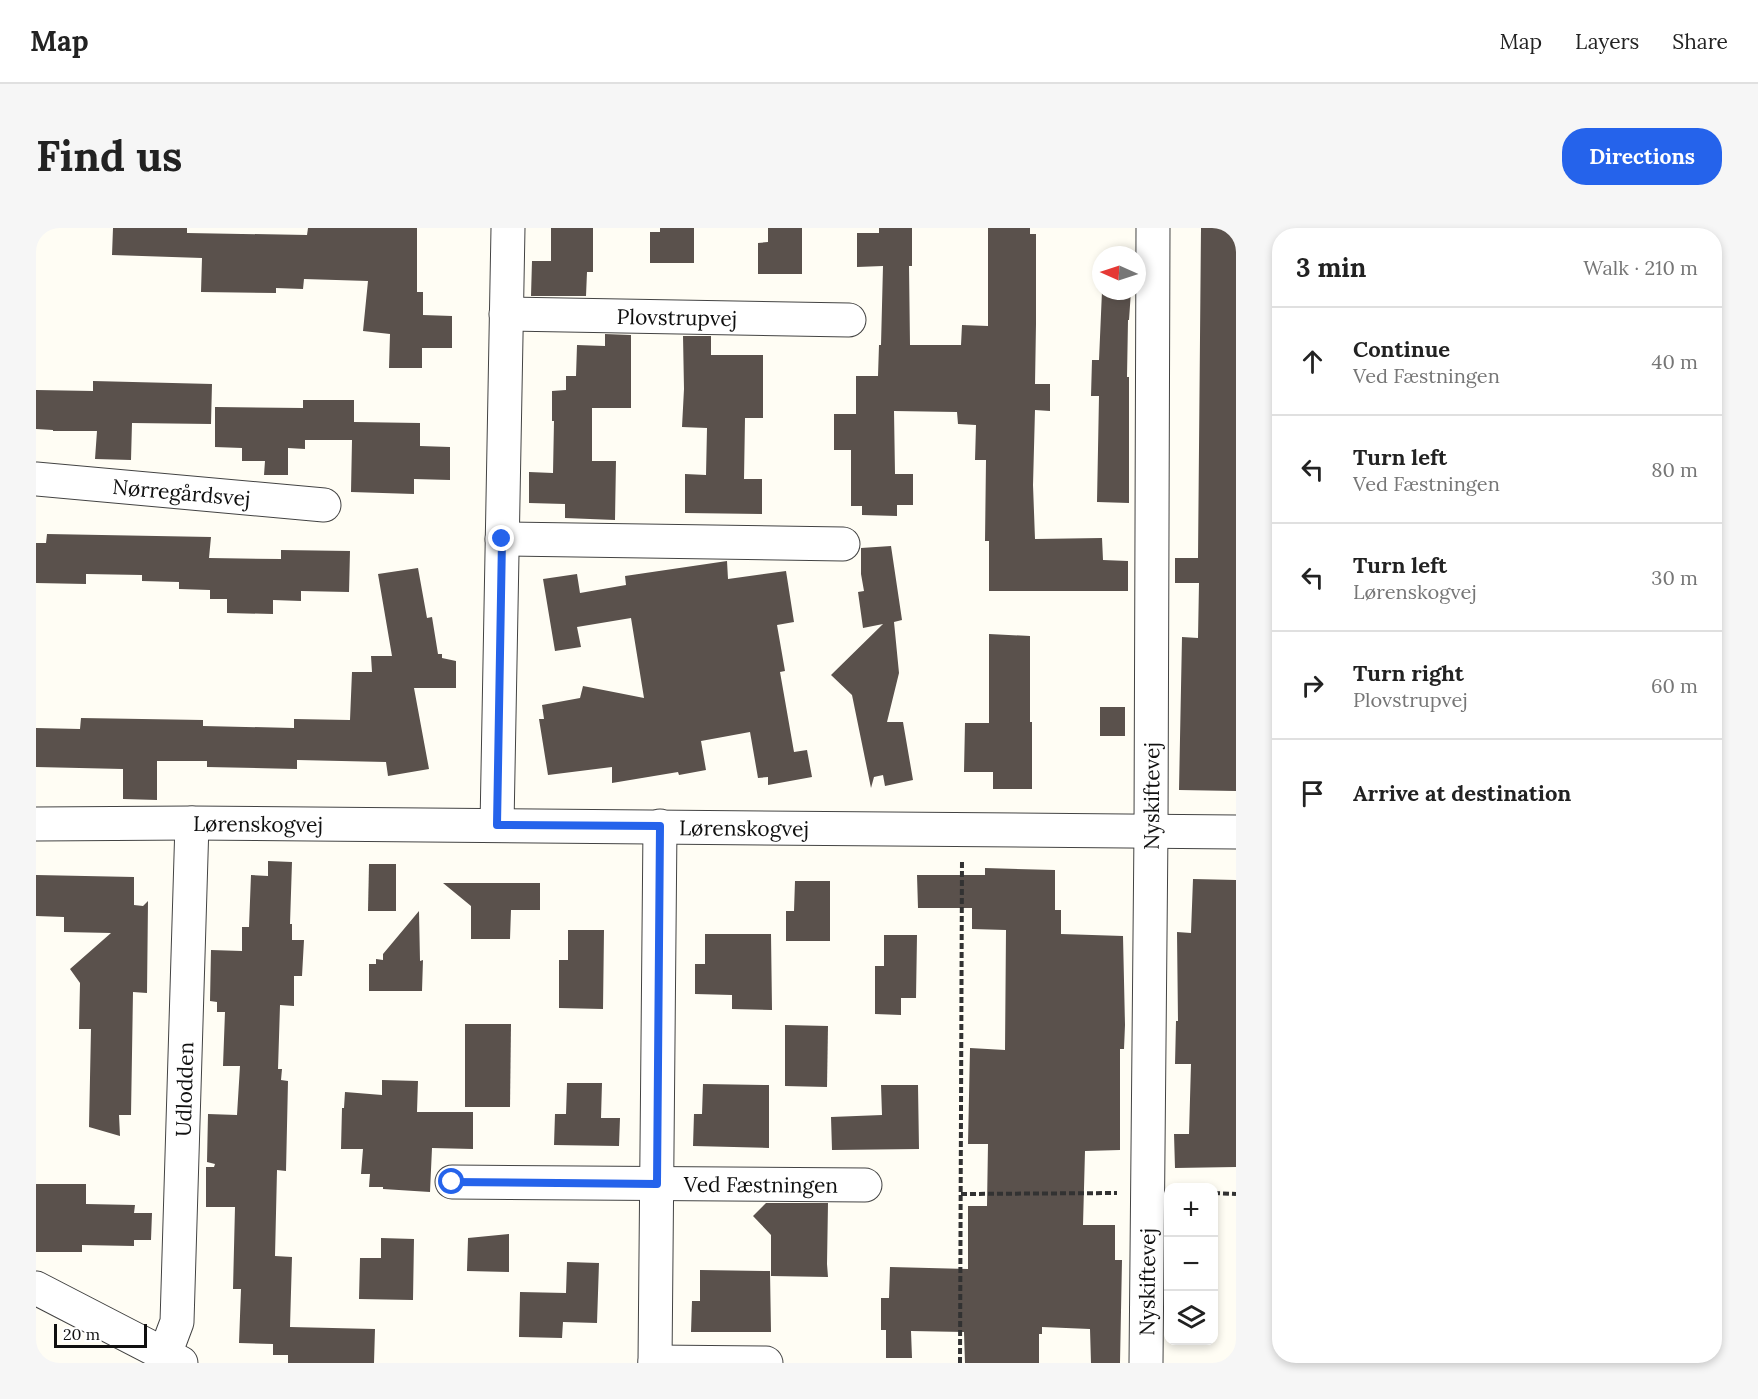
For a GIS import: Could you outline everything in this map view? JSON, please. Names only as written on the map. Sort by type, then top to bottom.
[{"type":"street","points":[[497,825],[508,228]]},
{"type":"street","name":"Nyskiftevej","points":[[1146,1363],[1153,228]]},
{"type":"street","name":"Plovstrupvej","points":[[506,314],[849,320]]},
{"type":"street","name":"Nørregårdsvej","points":[[36,479],[324,504]]},
{"type":"street","points":[[502,539],[843,544]]},
{"type":"street","name":"Udlodden","points":[[173,1359],[177,1322],[192,823]]},
{"type":"street","name":"Lørenskogvej","points":[[36,824],[660,826],[1236,832]]},
{"type":"street","name":"Ved Fæstningen","points":[[660,826],[655,1363],[766,1363]]},
{"type":"street","name":"Ved Fæstningen","points":[[452,1182],[865,1185]]},
{"type":"street","points":[[36,1288],[173,1359]]},
{"type":"path","points":[[960,1363],[962,829]]},
{"type":"path","points":[[961,1194],[1148,1193]]},
{"type":"path","points":[[1218,1193],[1236,1194]]},
{"type":"building","points":[[113,228],[187,228],[187,233],[307,235],[308,228],[417,228],[417,292],[423,292],[423,315],[452,316],[452,348],[422,348],[422,368],[389,368],[390,334],[363,331],[368,281],[304,279],[303,289],[276,288],[276,293],[201,292],[202,258],[112,255]]},
{"type":"building","points":[[551,228],[593,228],[593,272],[587,272],[586,296],[531,296],[532,261],[551,261]]},
{"type":"building","points":[[660,228],[694,228],[694,263],[650,263],[650,232],[660,232]]},
{"type":"building","points":[[768,228],[802,228],[802,274],[758,274],[758,243],[768,242]]},
{"type":"building","points":[[879,228],[912,228],[912,266],[909,266],[910,345],[961,345],[962,325],[988,326],[988,228],[1030,228],[1030,234],[1036,234],[1035,384],[1050,384],[1050,411],[1035,410],[1033,485],[1035,539],[1102,538],[1103,560],[1128,561],[1128,591],[989,591],[989,541],[985,541],[986,460],[975,460],[976,425],[958,424],[957,412],[894,411],[895,474],[913,474],[913,505],[897,505],[897,516],[862,515],[862,506],[851,506],[851,450],[834,450],[834,414],[856,414],[856,376],[878,376],[883,266],[857,267],[857,233],[879,233]]},
{"type":"building","points":[[1201,228],[1236,228],[1236,791],[1179,790],[1182,637],[1198,638],[1199,583],[1175,583],[1175,558],[1198,558]]},
{"type":"building","points":[[1102,300],[1130,300],[1127,377],[1129,377],[1129,503],[1097,502],[1099,396],[1091,396],[1092,360],[1099,360]]},
{"type":"building","points":[[605,334],[631,335],[631,408],[592,408],[592,461],[616,461],[615,520],[565,518],[565,504],[529,503],[529,472],[553,473],[552,391],[566,390],[566,376],[576,376],[577,345],[605,346]]},
{"type":"building","points":[[683,336],[711,336],[711,355],[763,355],[763,418],[745,418],[744,479],[762,479],[762,514],[685,513],[685,474],[706,475],[707,428],[682,427]]},
{"type":"building","points":[[93,381],[212,384],[211,424],[132,423],[131,460],[95,459],[97,431],[36,429],[36,390],[93,391]]},
{"type":"building","points":[[303,400],[354,400],[354,422],[420,423],[420,446],[450,447],[450,480],[414,479],[414,494],[351,492],[352,440],[305,440],[305,449],[288,448],[288,475],[264,475],[265,461],[242,461],[242,448],[215,447],[215,407],[303,408]]},
{"type":"building","points":[[47,534],[211,537],[209,558],[281,559],[281,550],[350,551],[349,592],[301,591],[301,601],[273,600],[273,614],[227,613],[227,599],[210,599],[210,590],[179,589],[179,582],[142,581],[142,575],[86,574],[86,584],[36,583],[36,543],[46,543]]},
{"type":"building","points":[[891,546],[902,620],[894,622],[899,673],[887,722],[903,722],[913,780],[885,786],[883,775],[874,777],[871,788],[852,695],[831,675],[883,624],[863,628],[858,592],[864,591],[861,574],[861,548]]},
{"type":"building","points":[[727,561],[728,579],[786,571],[794,622],[777,625],[785,671],[780,672],[794,752],[807,750],[812,777],[768,785],[768,777],[758,778],[750,732],[701,741],[706,770],[679,775],[678,772],[612,783],[612,767],[548,775],[539,719],[544,719],[542,705],[580,698],[583,686],[644,698],[631,618],[577,627],[581,647],[555,651],[543,579],[577,574],[580,593],[626,585],[625,576]]},
{"type":"building","points":[[418,568],[427,618],[432,617],[438,654],[442,654],[442,658],[456,661],[456,688],[414,688],[429,769],[388,776],[386,762],[297,760],[297,769],[207,767],[207,761],[157,761],[157,800],[123,799],[123,769],[36,767],[36,728],[80,729],[81,718],[203,720],[203,726],[294,728],[294,719],[350,720],[352,672],[372,672],[371,656],[392,656],[378,574]]},
{"type":"building","points":[[989,634],[1030,636],[1032,789],[993,789],[993,772],[964,772],[965,723],[989,723]]},
{"type":"building","points":[[1100,707],[1125,707],[1125,736],[1100,736]]},
{"type":"building","points":[[268,861],[292,862],[290,924],[292,924],[292,940],[304,940],[302,976],[294,976],[294,1006],[280,1005],[278,1069],[282,1069],[281,1080],[288,1081],[286,1171],[277,1170],[275,1256],[292,1257],[290,1327],[375,1329],[374,1363],[288,1363],[288,1355],[273,1355],[273,1344],[239,1343],[241,1289],[233,1289],[235,1207],[206,1207],[206,1167],[214,1167],[215,1164],[207,1162],[208,1114],[237,1115],[240,1066],[223,1066],[225,1012],[217,1012],[217,1002],[210,1001],[211,950],[242,951],[242,927],[249,927],[251,875],[268,876]]},
{"type":"building","points":[[369,864],[396,864],[396,911],[368,911]]},
{"type":"building","points":[[985,868],[1055,870],[1055,910],[1061,910],[1061,934],[1123,936],[1125,1025],[1124,1049],[1120,1049],[1120,1150],[1085,1151],[1083,1225],[1115,1225],[1115,1260],[1122,1260],[1120,1363],[1091,1363],[1090,1329],[1042,1327],[1042,1334],[1039,1334],[1039,1363],[965,1363],[964,1332],[911,1331],[912,1358],[886,1358],[886,1330],[881,1330],[881,1298],[889,1298],[890,1267],[968,1269],[968,1206],[987,1206],[988,1144],[968,1144],[970,1048],[1005,1050],[1006,930],[972,929],[972,908],[918,908],[917,875],[985,875]]},
{"type":"building","points":[[36,875],[134,877],[134,905],[143,906],[148,901],[147,993],[133,992],[131,1115],[119,1115],[120,1136],[89,1127],[91,1029],[79,1029],[80,983],[70,969],[111,933],[64,932],[64,917],[36,916]]},
{"type":"building","points":[[1193,879],[1236,880],[1236,1167],[1175,1168],[1174,1134],[1189,1134],[1191,1064],[1175,1064],[1176,1021],[1178,1021],[1177,932],[1191,933]]},
{"type":"building","points":[[795,881],[830,881],[830,941],[786,941],[786,911],[794,911]]},
{"type":"building","points":[[443,883],[540,883],[540,910],[511,910],[510,939],[471,939],[471,906]]},
{"type":"building","points":[[419,911],[420,961],[423,960],[422,991],[369,991],[369,964],[376,964],[376,959],[383,960],[383,954]]},
{"type":"building","points":[[568,930],[604,930],[603,1009],[559,1008],[559,960],[568,960]]},
{"type":"building","points":[[705,934],[771,934],[772,1010],[732,1009],[732,995],[695,994],[695,964],[705,964]]},
{"type":"building","points":[[884,935],[917,935],[916,998],[901,998],[901,1015],[875,1014],[875,966],[884,966]]},
{"type":"building","points":[[465,1024],[511,1024],[510,1107],[465,1107]]},
{"type":"building","points":[[785,1025],[828,1026],[827,1087],[785,1086]]},
{"type":"building","points":[[382,1080],[418,1081],[417,1112],[473,1112],[473,1149],[432,1148],[430,1192],[369,1187],[370,1174],[361,1174],[363,1149],[341,1149],[342,1108],[344,1108],[345,1092],[382,1095]]},
{"type":"building","points":[[567,1083],[602,1083],[601,1118],[620,1118],[619,1146],[554,1145],[555,1114],[566,1114]]},
{"type":"building","points":[[703,1084],[769,1085],[769,1148],[693,1146],[694,1114],[702,1114]]},
{"type":"building","points":[[881,1085],[918,1085],[919,1149],[832,1150],[831,1117],[882,1115]]},
{"type":"building","points":[[36,1184],[86,1184],[86,1204],[135,1205],[134,1213],[152,1213],[151,1240],[134,1240],[134,1246],[82,1245],[82,1252],[36,1252]]},
{"type":"building","points":[[766,1203],[828,1203],[828,1277],[771,1276],[771,1235],[753,1216]]},
{"type":"building","points":[[509,1234],[509,1272],[467,1271],[468,1238]]},
{"type":"building","points":[[381,1238],[414,1239],[413,1300],[359,1299],[360,1258],[381,1258]]},
{"type":"building","points":[[567,1262],[599,1263],[597,1323],[563,1322],[562,1338],[519,1337],[520,1292],[566,1293]]},
{"type":"building","points":[[700,1270],[770,1271],[771,1332],[691,1332],[692,1301],[700,1301]]},
{"type":"route","points":[[452,1182],[657,1184],[660,826],[497,825],[502,539]]}]
